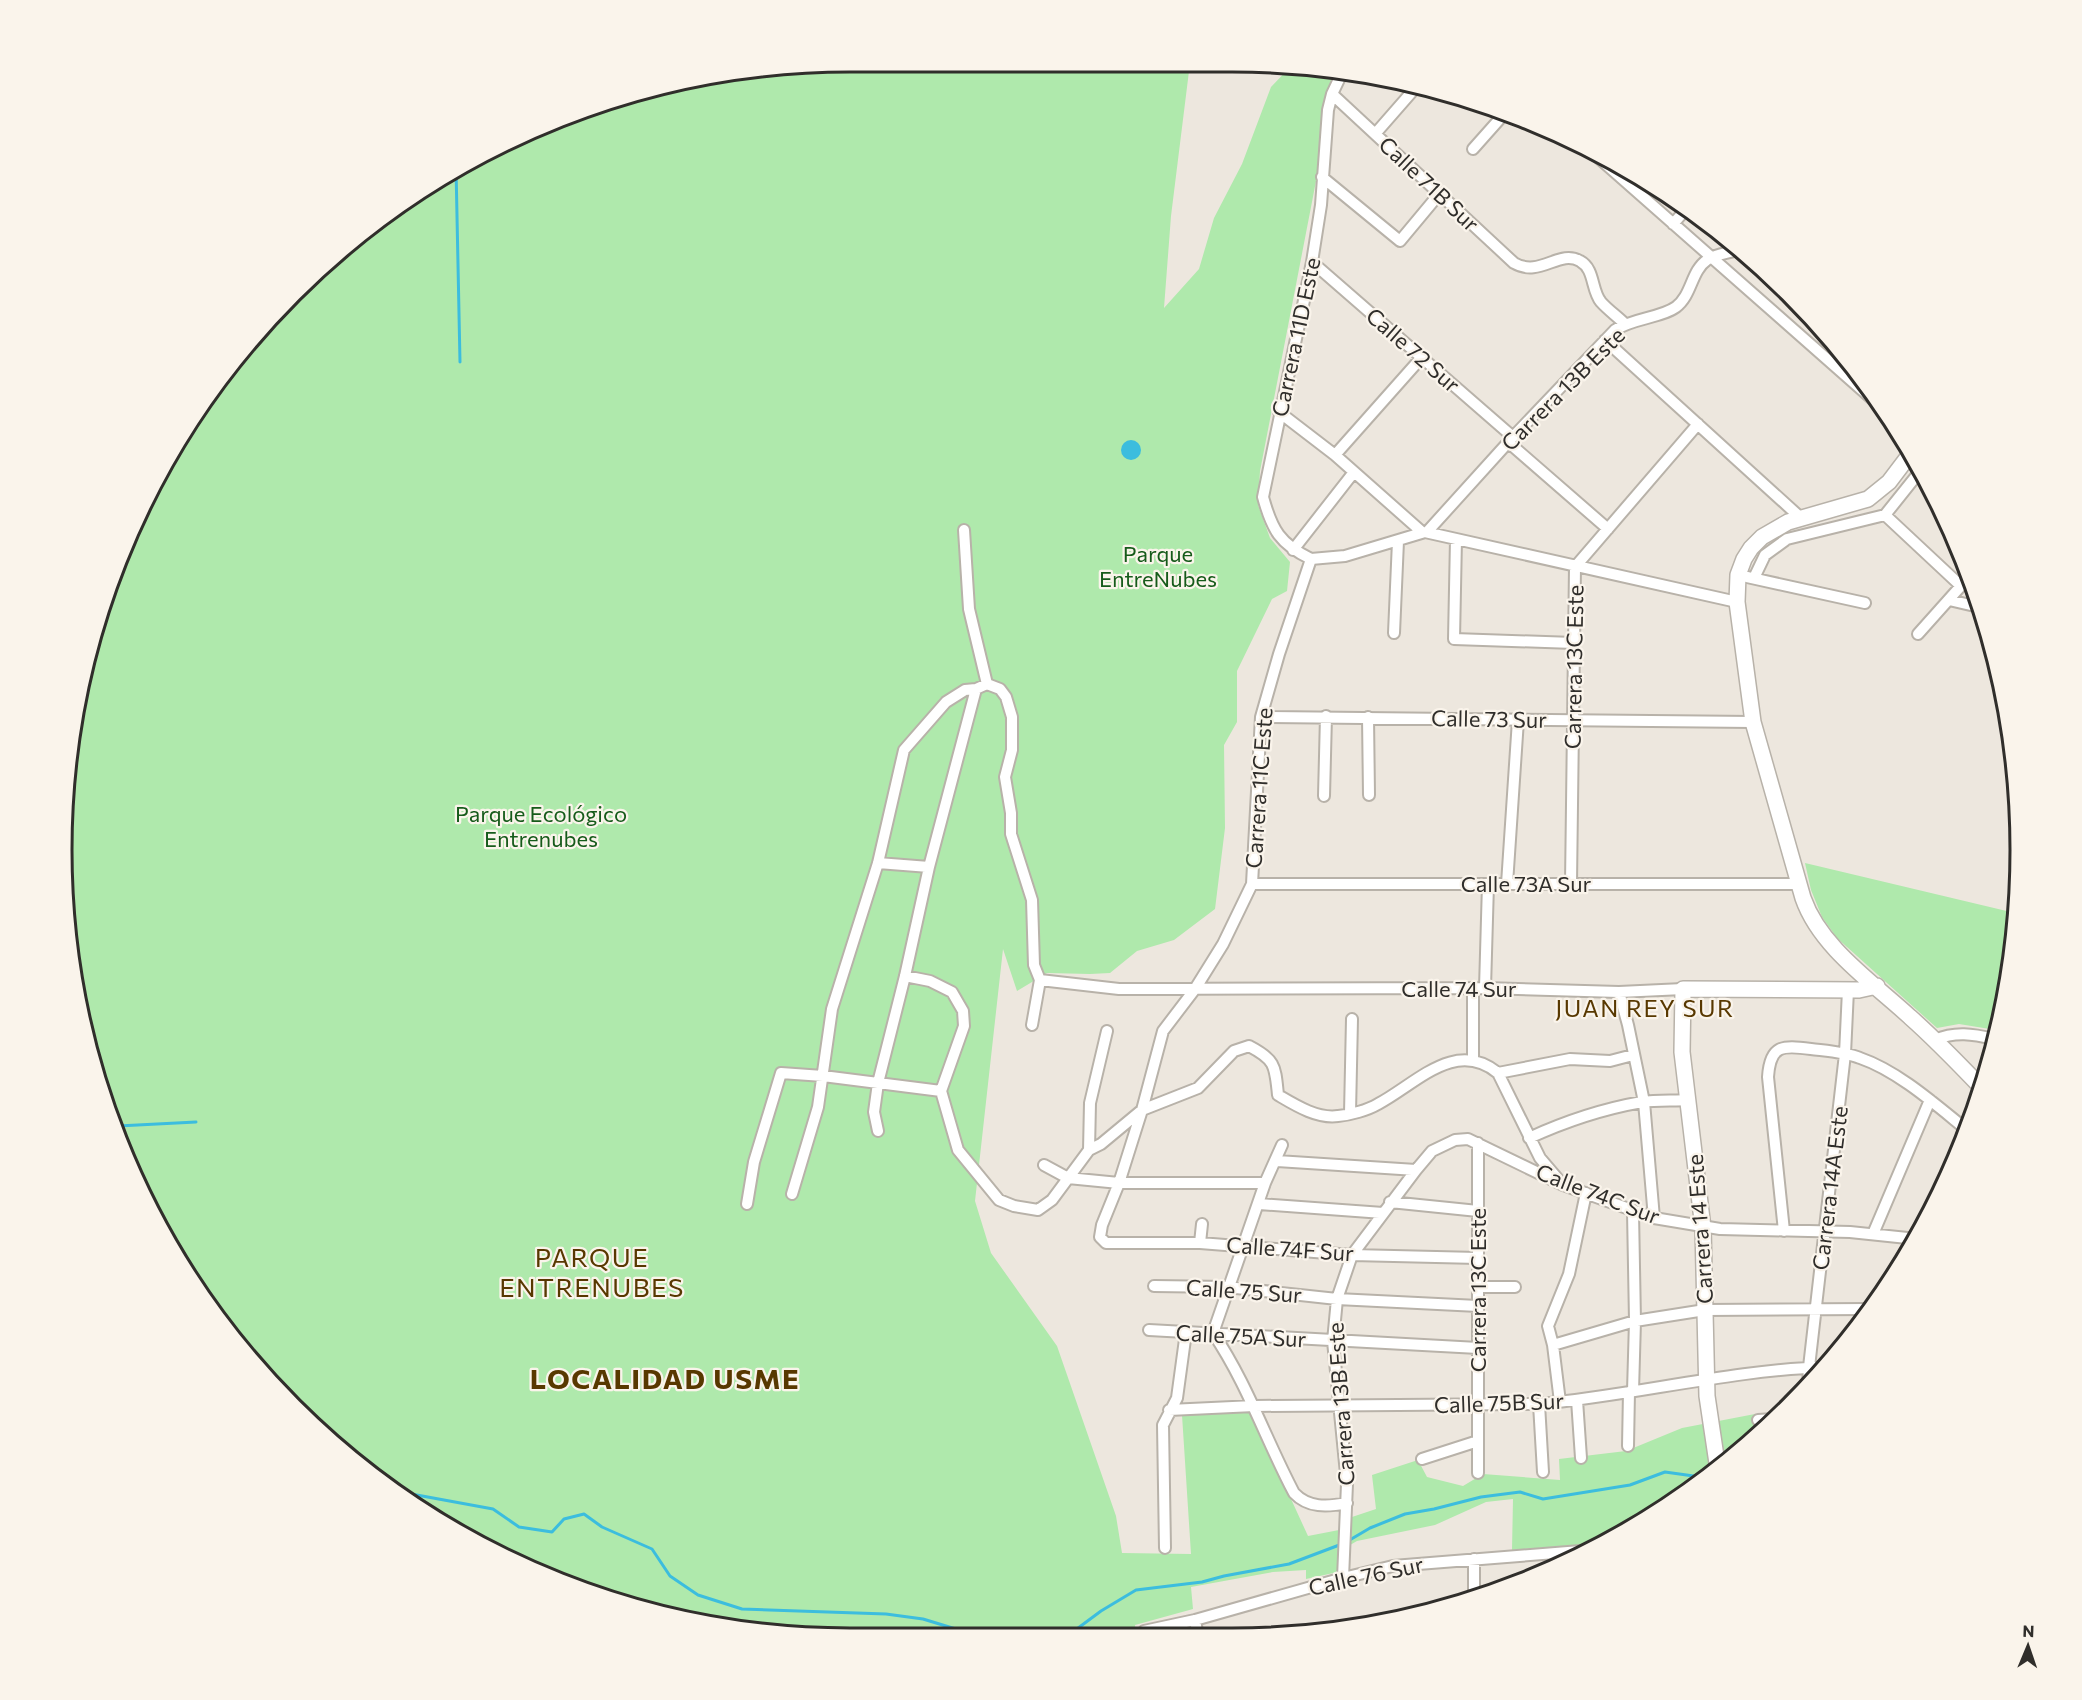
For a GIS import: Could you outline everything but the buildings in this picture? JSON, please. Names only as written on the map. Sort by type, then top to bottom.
[{"type":"main road","points":[[1906,460],[1889,482],[1868,499],[1801,518],[1776,528],[1762,537],[1748,554],[1738,575],[1737,603],[1753,722],[1807,909],[1828,943],[1935,1040],[1975,1080]]},
{"type":"main road","name":"Calle 74 Sur","points":[[1683,989],[1848,990],[1877,986]]},
{"type":"main road","name":"Carrera 14 Este","points":[[1683,989],[1682,1052],[1703,1228],[1706,1379],[1708,1412],[1716,1459]]},
{"type":"street","name":"Carrera 11D Este","points":[[1311,559],[1293,550],[1281,540],[1267,513],[1263,497],[1312,262],[1321,205],[1328,110],[1339,80]]},
{"type":"street","points":[[1375,134],[1410,93]]},
{"type":"street","name":"Calle 71B Sur","points":[[1332,94],[1514,263],[1522,268],[1530,269],[1561,259],[1581,261],[1587,267],[1599,300],[1625,324]]},
{"type":"street","points":[[1473,149],[1499,119]]},
{"type":"street","points":[[1322,177],[1400,241],[1440,193]]},
{"type":"street","points":[[1632,183],[1674,224],[1854,383]]},
{"type":"street","points":[[1674,224],[1681,215]]},
{"type":"street","points":[[1711,257],[1729,252]]},
{"type":"street","name":"Carrera 13B Este","points":[[1425,532],[1605,340],[1625,324],[1674,309],[1683,301],[1702,264],[1711,257]]},
{"type":"street","name":"Calle 72 Sur","points":[[1312,262],[1422,357],[1608,529]]},
{"type":"street","points":[[1605,340],[1801,518]]},
{"type":"street","points":[[1335,455],[1422,357]]},
{"type":"street","points":[[1279,412],[1335,455],[1425,532],[1737,603]]},
{"type":"street","name":"Carrera 13C Este","points":[[1571,884],[1575,567],[1698,424]]},
{"type":"street","points":[[1293,550],[1354,472]]},
{"type":"street","points":[[1754,578],[1765,555],[1787,539],[1885,515],[1915,478]]},
{"type":"street","points":[[1885,515],[1961,580]]},
{"type":"street","points":[[878,1131],[874,1112],[878,1083],[905,976],[928,867],[981,686],[969,609],[964,530]]},
{"type":"street","points":[[1311,559],[1345,556],[1425,532]]},
{"type":"street","points":[[1456,539],[1453,637],[1458,640],[1574,643]]},
{"type":"street","points":[[1394,633],[1398,541]]},
{"type":"street","name":"Carrera 11C Este","points":[[1102,1241],[1100,1237],[1102,1225],[1119,1183],[1142,1110],[1163,1031],[1195,988],[1223,944],[1252,884],[1261,717],[1279,654],[1311,559]]},
{"type":"street","points":[[1738,575],[1865,603]]},
{"type":"street","points":[[1918,634],[1963,583]]},
{"type":"street","points":[[1949,600],[1970,605]]},
{"type":"street","points":[[792,1194],[818,1107],[832,1010],[878,863],[904,750],[946,702],[965,690],[981,686],[1000,689],[1006,697],[1012,717],[1012,750],[1005,777],[1011,813],[1011,834],[1032,900],[1034,965],[1040,980],[1032,1024]]},
{"type":"street","points":[[1324,796],[1326,716]]},
{"type":"street","name":"Calle 73 Sur","points":[[1261,717],[1753,722]]},
{"type":"street","points":[[1368,717],[1369,795]]},
{"type":"street","points":[[1507,884],[1518,720]]},
{"type":"street","points":[[878,863],[928,867]]},
{"type":"street","name":"Calle 73A Sur","points":[[1252,884],[1800,884]]},
{"type":"street","points":[[1485,988],[1488,884]]},
{"type":"street","points":[[905,976],[930,981],[952,992],[963,1011],[964,1026],[941,1091],[958,1150],[999,1200],[1014,1206],[1038,1210],[1052,1200],[1089,1150],[1101,1144],[1142,1110],[1198,1088],[1234,1051],[1249,1046],[1266,1055],[1275,1069],[1278,1095],[1304,1111],[1336,1117],[1376,1106],[1446,1063],[1465,1059],[1488,1065],[1498,1073],[1540,1158],[1563,1185]]},
{"type":"street","name":"Calle 74 Sur","points":[[1040,980],[1119,989],[1485,988],[1619,992],[1683,989]]},
{"type":"street","points":[[1473,988],[1473,1060]]},
{"type":"street","name":"Carrera 14A Este","points":[[1809,1372],[1845,1054],[1848,990]]},
{"type":"street","points":[[1619,992],[1629,1025],[1633,1055],[1644,1102],[1654,1218]]},
{"type":"street","points":[[1350,1113],[1352,1019]]},
{"type":"street","points":[[1089,1150],[1090,1103],[1107,1031]]},
{"type":"street","points":[[1935,1040],[1959,1033],[1986,1038]]},
{"type":"street","points":[[1784,1231],[1768,1077],[1769,1062],[1773,1053],[1782,1047],[1797,1047],[1861,1058],[1879,1066],[1930,1100],[1960,1124]]},
{"type":"street","points":[[1498,1073],[1570,1059],[1610,1061],[1633,1055]]},
{"type":"street","points":[[747,1204],[754,1162],[782,1073],[941,1091]]},
{"type":"street","points":[[1529,1138],[1564,1122],[1594,1112],[1644,1102],[1689,1100]]},
{"type":"street","points":[[1873,1234],[1930,1100]]},
{"type":"street","name":"Calle 74C Sur","points":[[1432,1151],[1455,1140],[1468,1139],[1563,1185],[1633,1212],[1703,1228],[1826,1231],[1907,1238]]},
{"type":"street","name":"Carrera 13C Este","points":[[1478,1143],[1478,1473]]},
{"type":"street","points":[[1282,1145],[1227,1287],[1213,1333],[1227,1354],[1254,1407],[1294,1493],[1301,1501],[1313,1505],[1347,1503]]},
{"type":"street","name":"Carrera 13B Este","points":[[1343,1578],[1347,1503],[1346,1462],[1338,1406],[1333,1341],[1337,1299],[1353,1255],[1390,1202],[1432,1151]]},
{"type":"street","points":[[1277,1161],[1416,1170]]},
{"type":"street","points":[[1044,1165],[1068,1178],[1119,1183],[1266,1183]]},
{"type":"street","points":[[1560,1402],[1553,1345],[1548,1326],[1569,1274],[1586,1193]]},
{"type":"street","points":[[1390,1202],[1478,1211]]},
{"type":"street","points":[[1259,1204],[1383,1213]]},
{"type":"street","points":[[1628,1446],[1635,1322],[1633,1212]]},
{"type":"street","points":[[1200,1243],[1202,1224]]},
{"type":"street","name":"Calle 74F Sur","points":[[1102,1241],[1139,1244],[1225,1244],[1353,1255],[1478,1258]]},
{"type":"street","name":"Calle 75 Sur","points":[[1154,1286],[1227,1287],[1337,1299],[1478,1306]]},
{"type":"street","points":[[1478,1287],[1515,1287]]},
{"type":"street","points":[[1553,1345],[1635,1322],[1705,1310],[1860,1309]]},
{"type":"street","name":"Calle 75A Sur","points":[[1149,1330],[1478,1348]]},
{"type":"street","points":[[1165,1548],[1163,1425],[1176,1398],[1186,1332]]},
{"type":"street","name":"Calle 75B Sur","points":[[1169,1410],[1539,1404],[1706,1379],[1813,1367]]},
{"type":"street","points":[[1577,1400],[1581,1458]]},
{"type":"street","points":[[1539,1404],[1543,1472]]},
{"type":"street","points":[[1422,1459],[1478,1441]]},
{"type":"street","name":"Calle 76 Sur","points":[[1157,1628],[1195,1620],[1393,1566],[1567,1552]]},
{"type":"street","points":[[1474,1559],[1474,1589]]},
{"type":"street","points":[[1195,1620],[1196,1628]]},
{"type":"green space","name":"Parque Ecológico Entrenubes","points":[[1189,72],[1171,216],[1164,308],[1199,269],[1214,218],[1242,164],[1271,87],[1283,74],[1334,79],[1325,98],[1317,176],[1260,471],[1258,505],[1270,538],[1290,562],[1287,591],[1272,599],[1237,671],[1237,722],[1224,745],[1225,828],[1215,909],[1174,940],[1137,951],[1110,973],[1047,973],[1017,991],[1003,949],[975,1201],[991,1253],[1057,1346],[1116,1516],[1122,1553],[1191,1554],[1182,1415],[1251,1412],[1308,1536],[1339,1530],[1340,1521],[1376,1509],[1372,1475],[1418,1460],[1427,1477],[1463,1486],[1483,1474],[1560,1480],[1559,1459],[1626,1451],[1682,1428],[1755,1414],[1757,1424],[1706,1467],[1664,1497],[1582,1545],[1512,1550],[1513,1499],[1486,1502],[1435,1525],[1357,1541],[1338,1552],[1338,1572],[1306,1579],[1306,1570],[1273,1572],[1191,1587],[1193,1609],[1135,1625],[1135,1628],[850,1628],[748,1621],[698,1613],[600,1587],[506,1548],[461,1524],[376,1467],[337,1435],[265,1363],[233,1324],[176,1239],[131,1148],[113,1100],[87,1002],[79,952],[72,850],[74,799],[87,698],[99,649],[113,600],[152,506],[176,461],[233,376],[265,337],[337,265],[376,233],[461,176],[552,131],[600,113],[698,87],[799,74]]},
{"type":"green space","points":[[1805,863],[2007,911],[2003,952],[1988,1029],[1959,1024],[1937,1028],[1837,938],[1822,917],[1811,890]]},
{"type":"water","points":[[1127,440],[1135,440],[1141,446],[1141,454],[1135,460],[1127,460],[1121,454],[1121,446]]},
{"type":"waterway","points":[[456,179],[460,362]]},
{"type":"waterway","points":[[123,1126],[196,1122]]},
{"type":"waterway","points":[[1348,1541],[1370,1528],[1405,1514],[1481,1497],[1520,1492],[1543,1499],[1630,1485],[1665,1472],[1693,1476]]},
{"type":"waterway","points":[[415,1495],[493,1509],[519,1527],[552,1532],[564,1519],[584,1514],[602,1527],[652,1549],[670,1576],[698,1595],[742,1609],[886,1614],[923,1619],[952,1628]]},
{"type":"waterway","points":[[1078,1628],[1136,1590],[1202,1582],[1289,1564],[1342,1544]]},
{"type":"district","name":"JUAN REY SUR","points":[[1645,1009]]},
{"type":"district","name":"PARQUE ENTRENUBES","points":[[592,1273]]},
{"type":"district","name":"LOCALIDAD USME","points":[[665,1379]]},
{"type":"park label","name":"Parque EntreNubes","points":[[1158,566]]}]
